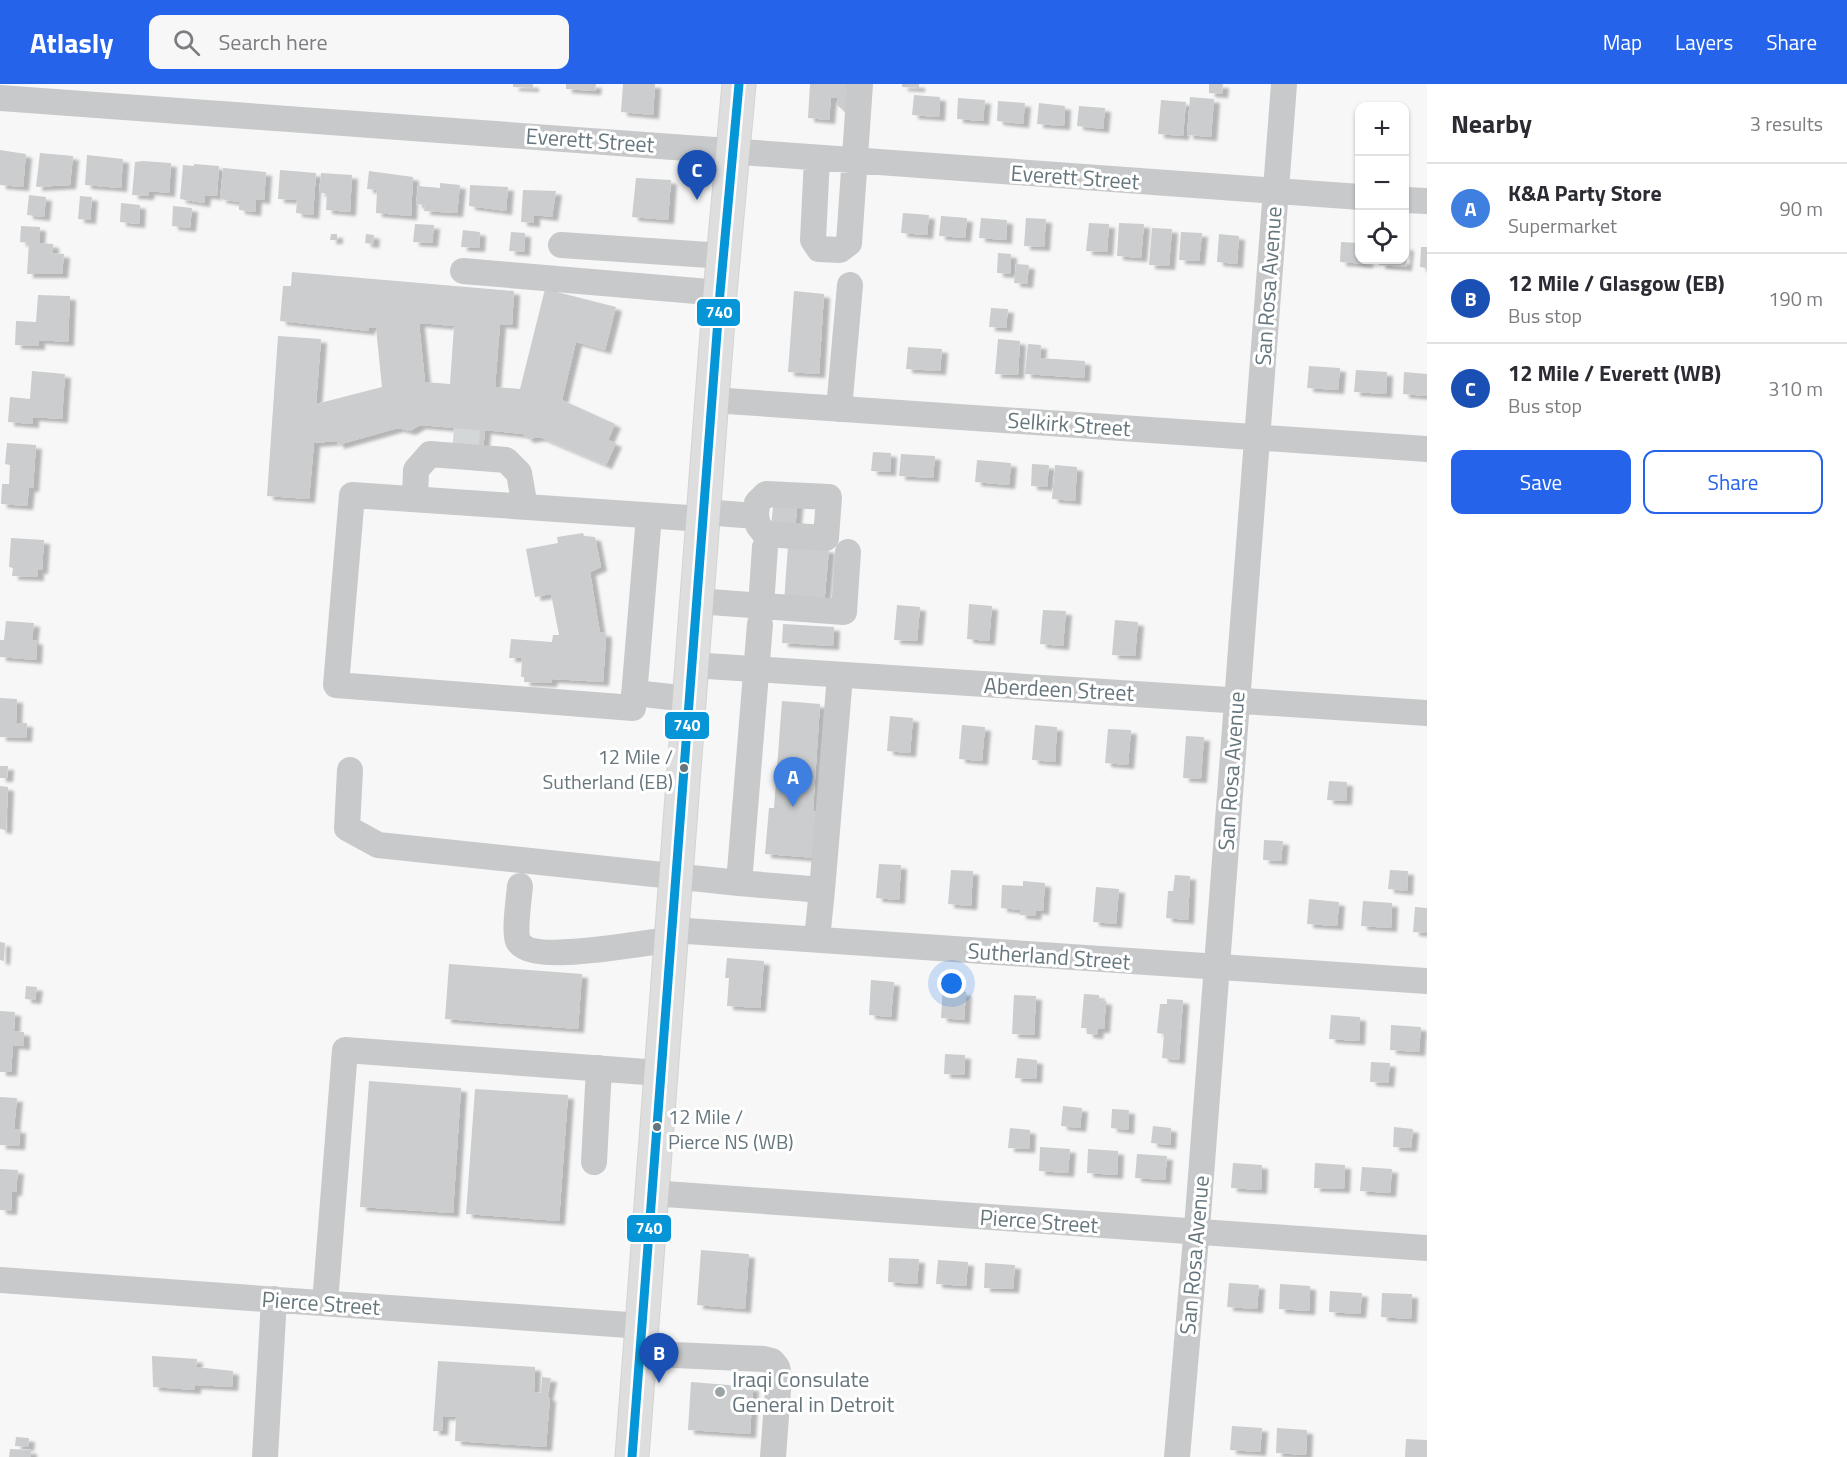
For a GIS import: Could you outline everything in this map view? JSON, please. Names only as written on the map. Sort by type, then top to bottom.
[{"type":"main road","points":[[632,1457],[720,293],[739,84]]},
{"type":"street","points":[[817,158],[813,240],[819,249],[840,250],[849,243],[860,84]]},
{"type":"street","name":"San Rosa Avenue","points":[[1177,1457],[1197,1232],[1284,84]]},
{"type":"street","name":"Everett Street","points":[[0,98],[1355,197]]},
{"type":"street","points":[[1409,200],[1427,201]]},
{"type":"street","points":[[561,245],[724,256]]},
{"type":"street","points":[[463,271],[720,293]]},
{"type":"street","points":[[839,409],[850,285]]},
{"type":"street","name":"Selkirk Street","points":[[712,400],[1427,449]]},
{"type":"street","points":[[415,499],[416,470],[430,454],[446,448],[492,452],[507,460],[519,473],[525,507]]},
{"type":"street","points":[[649,516],[633,708],[336,686],[352,495],[649,516],[756,516]]},
{"type":"street","points":[[740,883],[765,547]]},
{"type":"street","points":[[697,601],[760,615],[844,612],[848,552]]},
{"type":"street","name":"Aberdeen Street","points":[[692,665],[1427,713]]},
{"type":"street","points":[[817,939],[840,675]]},
{"type":"street","points":[[634,693],[689,699]]},
{"type":"street","points":[[350,770],[347,828],[378,845],[822,890]]},
{"type":"street","name":"Sutherland Street","points":[[520,886],[517,939],[523,948],[536,952],[581,952],[671,935],[817,939],[1427,981]]},
{"type":"street","points":[[325,1303],[345,1050],[660,1073]]},
{"type":"street","points":[[594,1162],[599,1068]]},
{"type":"street","name":"Pierce Street","points":[[651,1193],[1427,1248]]},
{"type":"street","name":"Pierce Street","points":[[0,1280],[325,1303],[641,1337],[674,1355],[753,1358],[772,1361],[777,1367],[778,1376],[773,1457]]},
{"type":"street","points":[[265,1457],[274,1299]]},
{"type":"building","points":[[513,84],[533,84],[533,88],[513,87]]},
{"type":"building","points":[[566,84],[596,84],[595,91],[566,89]]},
{"type":"building","points":[[623,84],[655,84],[653,115],[621,112]]},
{"type":"building","points":[[810,84],[849,84],[846,113],[837,105],[838,98],[831,98],[829,120],[808,118]]},
{"type":"building","points":[[902,84],[919,84],[919,88],[902,87]]},
{"type":"building","points":[[1209,84],[1223,84],[1222,94],[1209,93]]},
{"type":"building","points":[[914,95],[940,97],[939,117],[912,115]]},
{"type":"building","points":[[1190,97],[1214,99],[1211,137],[1187,135]]},
{"type":"building","points":[[958,98],[985,100],[983,121],[957,119]]},
{"type":"building","points":[[1161,100],[1186,102],[1183,136],[1158,134]]},
{"type":"building","points":[[998,101],[1025,103],[1023,124],[997,121]]},
{"type":"building","points":[[1039,103],[1065,106],[1064,126],[1037,124]]},
{"type":"building","points":[[1079,106],[1105,108],[1103,129],[1077,126]]},
{"type":"building","points":[[0,150],[26,154],[23,187],[0,185]]},
{"type":"building","points":[[40,153],[73,156],[70,185],[36,187]]},
{"type":"building","points":[[87,155],[123,159],[121,188],[85,185]]},
{"type":"building","points":[[135,162],[171,163],[169,193],[149,191],[148,196],[132,195]]},
{"type":"building","points":[[194,164],[219,166],[217,196],[205,195],[204,203],[180,199],[183,165],[194,166]]},
{"type":"building","points":[[223,168],[266,172],[264,200],[256,199],[255,212],[239,210],[239,202],[220,199]]},
{"type":"building","points":[[280,170],[316,173],[313,215],[296,213],[297,200],[278,199]]},
{"type":"building","points":[[369,171],[413,177],[411,216],[376,213],[377,190],[367,189]]},
{"type":"building","points":[[321,173],[352,175],[350,212],[326,210],[327,193],[319,193]]},
{"type":"building","points":[[636,178],[671,180],[668,220],[632,217]]},
{"type":"building","points":[[440,183],[460,185],[457,213],[424,211],[425,205],[416,204],[418,186],[440,188]]},
{"type":"building","points":[[470,185],[508,187],[506,211],[469,206]]},
{"type":"building","points":[[523,190],[556,191],[552,217],[534,215],[534,223],[521,222]]},
{"type":"building","points":[[29,195],[46,197],[44,217],[27,215]]},
{"type":"building","points":[[80,196],[92,197],[90,220],[78,219]]},
{"type":"building","points":[[121,203],[140,205],[139,224],[120,222]]},
{"type":"building","points":[[173,206],[192,208],[190,228],[172,226]]},
{"type":"building","points":[[903,213],[929,215],[927,235],[901,233]]},
{"type":"building","points":[[941,216],[967,218],[965,238],[939,236]]},
{"type":"building","points":[[981,218],[1007,220],[1006,240],[979,238]]},
{"type":"building","points":[[1026,218],[1046,219],[1044,247],[1024,246]]},
{"type":"building","points":[[1089,223],[1109,224],[1107,252],[1086,251]]},
{"type":"building","points":[[1119,223],[1144,224],[1141,258],[1117,256]]},
{"type":"building","points":[[415,224],[434,225],[432,243],[413,242]]},
{"type":"building","points":[[21,226],[40,227],[39,243],[53,244],[53,253],[64,254],[62,274],[27,274],[29,243],[20,242]]},
{"type":"building","points":[[1152,228],[1172,229],[1169,266],[1149,265]]},
{"type":"building","points":[[463,230],[480,232],[479,248],[461,247]]},
{"type":"building","points":[[511,232],[525,233],[524,252],[509,251]]},
{"type":"building","points":[[1181,232],[1202,233],[1199,261],[1179,260]]},
{"type":"building","points":[[331,234],[337,234],[337,240],[330,240]]},
{"type":"building","points":[[366,234],[374,235],[373,244],[365,243]]},
{"type":"building","points":[[1219,234],[1239,236],[1237,264],[1217,262]]},
{"type":"building","points":[[1341,242],[1355,243],[1355,263],[1340,262]]},
{"type":"building","points":[[1421,247],[1427,247],[1427,268],[1420,267]]},
{"type":"building","points":[[998,253],[1011,254],[1010,274],[997,273]]},
{"type":"building","points":[[1016,264],[1029,265],[1027,284],[1014,283]]},
{"type":"building","points":[[1379,264],[1406,264],[1406,267]]},
{"type":"building","points":[[292,272],[514,291],[512,325],[500,324],[495,387],[520,389],[545,289],[616,307],[605,350],[576,342],[562,400],[615,424],[608,440],[616,443],[606,465],[540,437],[528,439],[523,434],[485,430],[483,451],[453,449],[454,428],[420,425],[410,431],[398,428],[338,445],[337,441],[314,443],[309,499],[267,496],[278,336],[321,339],[316,404],[382,387],[376,328],[369,327],[369,331],[280,321],[283,286],[291,286]],"holes":[[[419,323],[454,326],[450,384],[425,382]]]},
{"type":"building","points":[[794,291],[824,294],[819,374],[788,372]]},
{"type":"building","points":[[38,295],[70,296],[68,342],[39,340],[39,346],[15,345],[16,321],[36,322]]},
{"type":"building","points":[[991,308],[1008,309],[1006,328],[989,327]]},
{"type":"building","points":[[998,339],[1020,341],[1018,375],[995,374]]},
{"type":"building","points":[[1028,344],[1041,345],[1040,358],[1085,361],[1084,378],[1025,374]]},
{"type":"building","points":[[908,347],[942,349],[940,371],[906,369]]},
{"type":"building","points":[[1309,366],[1340,368],[1338,390],[1307,388]]},
{"type":"building","points":[[1356,370],[1387,372],[1386,394],[1354,392]]},
{"type":"building","points":[[32,371],[65,374],[62,419],[33,417],[33,424],[8,422],[10,397],[30,399]]},
{"type":"building","points":[[1404,372],[1427,374],[1427,396],[1403,394]]},
{"type":"building","points":[[7,443],[36,445],[33,488],[29,488],[27,506],[1,504],[2,484],[9,484],[10,465],[5,464]]},
{"type":"building","points":[[873,452],[891,453],[890,472],[871,471]]},
{"type":"building","points":[[901,454],[935,456],[933,478],[899,476]]},
{"type":"building","points":[[977,460],[1011,463],[1009,485],[975,482]]},
{"type":"building","points":[[1032,464],[1049,465],[1047,487],[1031,486]]},
{"type":"building","points":[[1055,465],[1077,467],[1075,501],[1052,499]]},
{"type":"building","points":[[774,497],[798,499],[795,529],[771,527]]},
{"type":"building","points":[[583,533],[584,536],[595,537],[601,567],[590,572],[600,633],[605,632],[606,638],[603,682],[552,679],[551,683],[524,682],[524,677],[521,677],[522,658],[509,658],[511,639],[552,642],[553,635],[559,635],[551,594],[535,597],[526,549],[558,543],[557,537]]},
{"type":"building","points":[[11,538],[44,540],[42,570],[38,570],[38,577],[12,576],[13,568],[9,567]]},
{"type":"building","points":[[788,546],[829,549],[824,606],[784,602]]},
{"type":"building","points":[[969,604],[992,606],[989,641],[967,639]]},
{"type":"building","points":[[897,605],[920,607],[917,641],[894,640]]},
{"type":"building","points":[[1043,610],[1066,611],[1063,646],[1040,644]]},
{"type":"building","points":[[1115,620],[1138,622],[1135,656],[1112,655]]},
{"type":"building","points":[[6,621],[34,623],[32,640],[37,641],[36,660],[0,657],[0,640],[4,640]]},
{"type":"building","points":[[783,624],[834,627],[833,646],[782,643]]},
{"type":"building","points":[[0,698],[17,699],[16,723],[27,723],[26,738],[0,737]]},
{"type":"building","points":[[782,701],[820,704],[813,811],[820,811],[817,858],[765,854],[769,808],[774,808]]},
{"type":"building","points":[[890,716],[913,718],[910,753],[887,751]]},
{"type":"building","points":[[962,725],[985,727],[982,761],[959,759]]},
{"type":"building","points":[[1035,725],[1057,727],[1055,762],[1032,760]]},
{"type":"building","points":[[1108,729],[1131,730],[1128,765],[1105,763]]},
{"type":"building","points":[[1186,736],[1204,737],[1201,779],[1183,778]]},
{"type":"building","points":[[0,766],[8,766],[7,778],[0,778]]},
{"type":"building","points":[[1329,781],[1347,782],[1346,801],[1327,800]]},
{"type":"building","points":[[0,786],[8,787],[6,830],[0,829]]},
{"type":"building","points":[[1264,840],[1283,841],[1281,861],[1263,860]]},
{"type":"building","points":[[879,864],[901,865],[899,900],[876,898]]},
{"type":"building","points":[[951,870],[973,871],[971,906],[948,904]]},
{"type":"building","points":[[1390,870],[1408,871],[1407,891],[1388,889]]},
{"type":"building","points":[[1175,875],[1190,876],[1188,920],[1166,918],[1168,891],[1173,891]]},
{"type":"building","points":[[1023,881],[1045,883],[1043,911],[1036,910],[1035,916],[1020,915],[1020,910],[1001,908],[1002,885],[1023,886]]},
{"type":"building","points":[[1096,887],[1119,889],[1116,924],[1093,922]]},
{"type":"building","points":[[1309,899],[1339,902],[1337,926],[1307,924]]},
{"type":"building","points":[[1363,901],[1392,903],[1391,928],[1361,926]]},
{"type":"building","points":[[1415,907],[1427,908],[1427,933],[1413,932]]},
{"type":"building","points":[[0,942],[5,943],[4,961],[0,960]]},
{"type":"building","points":[[727,958],[764,961],[760,1008],[727,1006],[729,978],[725,978]]},
{"type":"building","points":[[449,964],[582,974],[578,1029],[445,1019]]},
{"type":"building","points":[[871,980],[894,982],[891,1017],[869,1015]]},
{"type":"building","points":[[943,985],[958,986],[958,991],[966,992],[964,1020],[941,1018]]},
{"type":"building","points":[[26,986],[37,987],[35,1000],[25,999]]},
{"type":"building","points":[[1084,994],[1099,995],[1099,1000],[1106,1001],[1104,1029],[1098,1029],[1097,1035],[1087,1034],[1087,1028],[1081,1028]]},
{"type":"building","points":[[1014,995],[1036,996],[1034,1035],[1012,1034]]},
{"type":"building","points":[[1167,999],[1183,1000],[1179,1060],[1162,1058],[1164,1034],[1157,1033],[1160,1004],[1167,1004]]},
{"type":"building","points":[[0,1011],[15,1012],[14,1031],[24,1032],[24,1046],[13,1045],[11,1072],[0,1072]]},
{"type":"building","points":[[1331,1015],[1360,1017],[1359,1041],[1329,1039]]},
{"type":"building","points":[[1391,1025],[1421,1027],[1419,1052],[1390,1050]]},
{"type":"building","points":[[945,1054],[965,1055],[964,1075],[944,1074]]},
{"type":"building","points":[[1017,1058],[1037,1060],[1036,1079],[1015,1078]]},
{"type":"building","points":[[1371,1062],[1390,1063],[1388,1083],[1370,1082]]},
{"type":"building","points":[[369,1081],[461,1088],[453,1213],[360,1207]]},
{"type":"building","points":[[475,1089],[568,1095],[559,1221],[466,1214]]},
{"type":"building","points":[[0,1097],[17,1098],[14,1129],[20,1129],[19,1146],[0,1145]]},
{"type":"building","points":[[1063,1106],[1082,1108],[1080,1128],[1061,1126]]},
{"type":"building","points":[[1112,1109],[1129,1110],[1128,1130],[1111,1128]]},
{"type":"building","points":[[1153,1126],[1171,1128],[1170,1145],[1151,1143]]},
{"type":"building","points":[[1394,1127],[1413,1129],[1411,1148],[1393,1147]]},
{"type":"building","points":[[1010,1128],[1030,1130],[1029,1149],[1008,1148]]},
{"type":"building","points":[[1040,1147],[1070,1149],[1068,1173],[1039,1171]]},
{"type":"building","points":[[1088,1149],[1118,1151],[1117,1175],[1087,1173]]},
{"type":"building","points":[[1137,1154],[1167,1156],[1165,1180],[1135,1178]]},
{"type":"building","points":[[1233,1163],[1262,1165],[1261,1190],[1231,1188]]},
{"type":"building","points":[[1315,1163],[1345,1165],[1344,1189],[1314,1188]]},
{"type":"building","points":[[1362,1167],[1392,1169],[1390,1193],[1360,1191]]},
{"type":"building","points":[[0,1169],[18,1170],[16,1192],[12,1192],[11,1211],[0,1210]]},
{"type":"building","points":[[701,1250],[749,1254],[745,1309],[697,1305]]},
{"type":"building","points":[[889,1258],[919,1259],[917,1284],[888,1282]]},
{"type":"building","points":[[938,1260],[968,1262],[966,1286],[936,1284]]},
{"type":"building","points":[[985,1263],[1015,1265],[1013,1289],[984,1288]]},
{"type":"building","points":[[1229,1283],[1259,1285],[1257,1309],[1227,1307]]},
{"type":"building","points":[[1280,1284],[1310,1286],[1309,1311],[1279,1309]]},
{"type":"building","points":[[1330,1291],[1362,1293],[1360,1314],[1329,1312]]},
{"type":"building","points":[[1382,1293],[1412,1294],[1411,1319],[1381,1317]]},
{"type":"building","points":[[152,1356],[197,1359],[196,1367],[233,1371],[232,1387],[195,1385],[195,1390],[153,1387]]},
{"type":"building","points":[[438,1361],[535,1367],[534,1392],[541,1393],[542,1377],[551,1378],[547,1397],[550,1397],[546,1447],[455,1441],[456,1417],[443,1416],[442,1431],[433,1431]]},
{"type":"building","points":[[691,1382],[753,1387],[750,1434],[688,1430]]},
{"type":"building","points":[[1232,1426],[1262,1428],[1260,1452],[1230,1450]]},
{"type":"building","points":[[1277,1428],[1307,1430],[1306,1455],[1276,1453]]},
{"type":"building","points":[[16,1437],[29,1438],[28,1447],[15,1446]]},
{"type":"building","points":[[1406,1439],[1427,1440],[1427,1457],[1405,1457]]},
{"type":"building","points":[[10,1449],[31,1450],[31,1457],[9,1457]]},
{"type":"tunnel","points":[[453,441],[484,444]]},
{"type":"transit line","name":"740","points":[[632,1457],[720,293],[739,84]]},
{"type":"place","name":"12 Mile / Everett (WB)","points":[[697,200]]},
{"type":"place","name":"12 Mile / Sutherland (EB)","points":[[684,768]]},
{"type":"place","name":"K&A Party Store","points":[[793,807]]},
{"type":"place","name":"12 Mile / Pierce NS (WB)","points":[[657,1127]]},
{"type":"place","name":"12 Mile / Glasgow (EB)","points":[[659,1383]]},
{"type":"place","name":"Iraqi Consulate General in Detroit","points":[[720,1392]]}]
